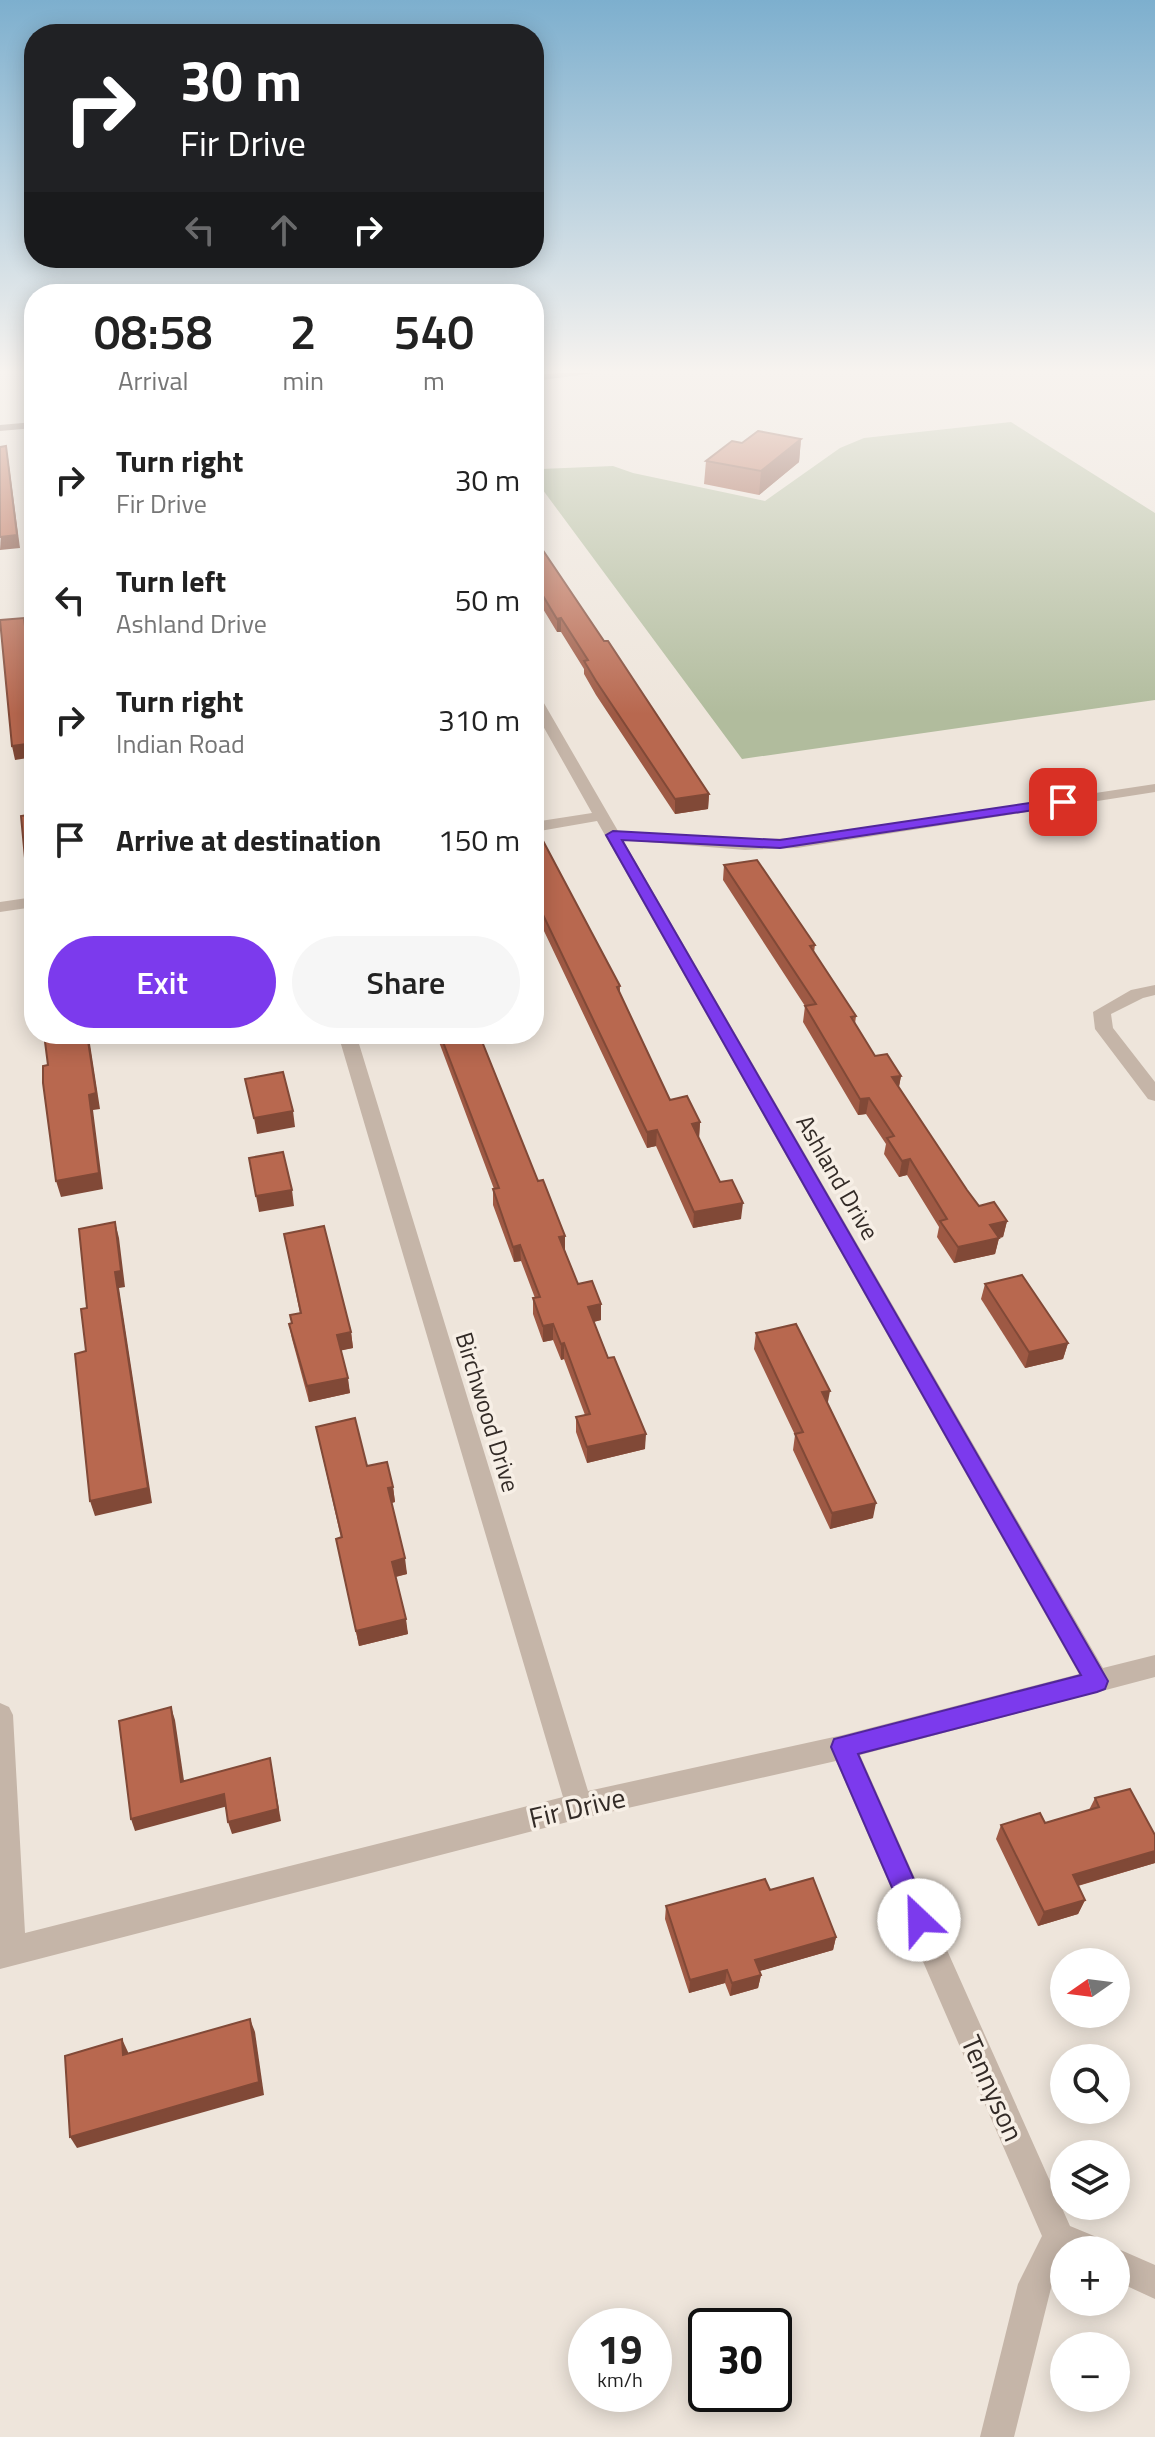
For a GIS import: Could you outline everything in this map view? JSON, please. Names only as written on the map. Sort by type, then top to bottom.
[{"type":"street","name":"Ashland Drive","points":[[544,715],[1097,1681]]},
{"type":"street","points":[[613,835],[745,845],[789,844],[1155,788]]},
{"type":"street","points":[[544,825],[603,816]]},
{"type":"street","points":[[0,907],[24,903]]},
{"type":"street","points":[[1155,990],[1137,994],[1102,1012],[1104,1029],[1155,1095]]},
{"type":"street","name":"Birchwood Drive","points":[[350,1044],[579,1806]]},
{"type":"street","name":"Fir Drive","points":[[5,1953],[579,1806],[843,1747],[1155,1666]]},
{"type":"street","points":[[0,1715],[5,1953]]},
{"type":"street","name":"Tennyson","points":[[843,1747],[1069,2236]]},
{"type":"street","name":"Tennyson","points":[[997,2437],[1035,2284],[1050,2268]]},
{"type":"street","points":[[1130,2270],[1155,2282]]},
{"type":"green space","points":[[544,487],[698,487],[765,501],[785,487],[1113,487],[1155,513],[1155,700],[742,759],[544,492]]},
{"type":"building","points":[[0,487],[11,487],[17,535],[0,537]]},
{"type":"building","points":[[544,552],[604,641],[608,641],[709,794],[675,799],[596,681],[584,661],[588,660],[561,618],[557,619],[544,598]]},
{"type":"building","points":[[24,618],[24,744],[12,746],[0,620]]},
{"type":"building","points":[[21,816],[24,816],[24,848]]},
{"type":"building","points":[[544,843],[620,986],[617,987],[670,1100],[687,1096],[700,1122],[692,1124],[720,1182],[732,1180],[743,1203],[694,1212],[657,1130],[647,1132],[544,917]]},
{"type":"building","points":[[757,860],[815,945],[810,946],[856,1016],[851,1017],[875,1056],[887,1054],[901,1076],[892,1077],[967,1190],[979,1206],[994,1202],[1007,1221],[990,1225],[999,1238],[958,1247],[940,1221],[947,1219],[910,1159],[902,1161],[887,1138],[894,1136],[869,1098],[860,1099],[805,1006],[816,1004],[724,865]]},
{"type":"building","points":[[45,1044],[89,1044],[96,1093],[89,1095],[99,1173],[56,1181],[43,1083],[43,1066],[48,1065]]},
{"type":"building","points":[[444,1044],[483,1044],[538,1181],[543,1180],[565,1236],[559,1237],[578,1284],[592,1281],[601,1304],[588,1307],[608,1358],[614,1357],[646,1434],[587,1447],[576,1417],[590,1414],[564,1343],[561,1344],[553,1324],[543,1326],[533,1298],[540,1297],[520,1245],[513,1247],[493,1189],[499,1188]]},
{"type":"building","points":[[283,1072],[293,1111],[254,1118],[245,1079]]},
{"type":"building","points":[[283,1152],[292,1190],[256,1196],[249,1158]]},
{"type":"building","points":[[115,1222],[121,1271],[115,1272],[148,1488],[90,1501],[75,1354],[86,1351],[81,1309],[87,1308],[79,1229]]},
{"type":"building","points":[[324,1226],[351,1332],[337,1335],[348,1378],[307,1386],[289,1324],[292,1323],[290,1315],[301,1313],[284,1234]]},
{"type":"building","points":[[1022,1275],[1068,1343],[1029,1352],[985,1284]]},
{"type":"building","points":[[796,1324],[830,1391],[822,1392],[876,1503],[832,1513],[795,1434],[803,1432],[756,1333]]},
{"type":"building","points":[[355,1418],[367,1466],[387,1462],[393,1487],[388,1488],[405,1558],[392,1562],[406,1619],[356,1631],[336,1539],[342,1537],[316,1427]]},
{"type":"building","points":[[171,1707],[181,1782],[270,1758],[278,1809],[228,1822],[224,1794],[131,1819],[119,1721]]},
{"type":"building","points":[[1130,1789],[1155,1835],[1155,1851],[1073,1875],[1085,1900],[1044,1912],[1001,1825],[1040,1813],[1045,1823],[1099,1807],[1095,1798]]},
{"type":"building","points":[[813,1878],[836,1937],[755,1960],[761,1975],[732,1983],[727,1970],[690,1980],[666,1906],[765,1879],[770,1890]]},
{"type":"building","points":[[250,2019],[259,2082],[70,2137],[65,2056],[122,2039],[123,2055]]},
{"type":"route","points":[[919,1920],[843,1747],[1097,1681],[613,835],[745,845],[797,843],[1063,802]]}]
